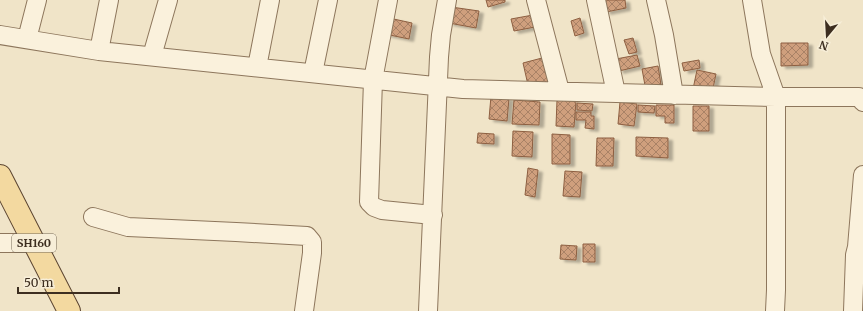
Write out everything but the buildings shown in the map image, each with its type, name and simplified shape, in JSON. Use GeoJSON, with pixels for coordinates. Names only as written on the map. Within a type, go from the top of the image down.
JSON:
{"type":"FeatureCollection","features":[{"type":"Feature","properties":{"kind":"main road","name":"SH160"},"geometry":{"type":"LineString","coordinates":[[0,176],[69,311]]}},
{"type":"Feature","properties":{"kind":"street"},"geometry":{"type":"LineString","coordinates":[[27,39],[37,0]]}},
{"type":"Feature","properties":{"kind":"street"},"geometry":{"type":"LineString","coordinates":[[99,51],[109,0]]}},
{"type":"Feature","properties":{"kind":"street"},"geometry":{"type":"LineString","coordinates":[[152,56],[168,0]]}},
{"type":"Feature","properties":{"kind":"street"},"geometry":{"type":"LineString","coordinates":[[257,68],[270,0]]}},
{"type":"Feature","properties":{"kind":"street"},"geometry":{"type":"LineString","coordinates":[[313,73],[328,0]]}},
{"type":"Feature","properties":{"kind":"street"},"geometry":{"type":"LineString","coordinates":[[388,0],[373,80],[369,202],[374,207],[382,210],[433,215]]}},
{"type":"Feature","properties":{"kind":"street"},"geometry":{"type":"LineString","coordinates":[[428,311],[441,35],[447,0]]}},
{"type":"Feature","properties":{"kind":"street"},"geometry":{"type":"LineString","coordinates":[[536,0],[560,92]]}},
{"type":"Feature","properties":{"kind":"street"},"geometry":{"type":"LineString","coordinates":[[596,0],[616,93]]}},
{"type":"Feature","properties":{"kind":"street"},"geometry":{"type":"LineString","coordinates":[[656,0],[664,35],[674,94]]}},
{"type":"Feature","properties":{"kind":"street"},"geometry":{"type":"LineString","coordinates":[[752,0],[761,54],[776,97],[775,311]]}},
{"type":"Feature","properties":{"kind":"street"},"geometry":{"type":"LineString","coordinates":[[0,35],[99,51],[462,89],[776,97],[859,97],[863,102]]}},
{"type":"Feature","properties":{"kind":"street"},"geometry":{"type":"LineString","coordinates":[[853,311],[855,255],[863,175]]}},
{"type":"Feature","properties":{"kind":"street"},"geometry":{"type":"LineString","coordinates":[[93,217],[128,227],[307,236],[312,242],[312,253],[304,311]]}},
{"type":"Feature","properties":{"kind":"street"},"geometry":{"type":"LineString","coordinates":[[0,243],[34,243]]}}]}
